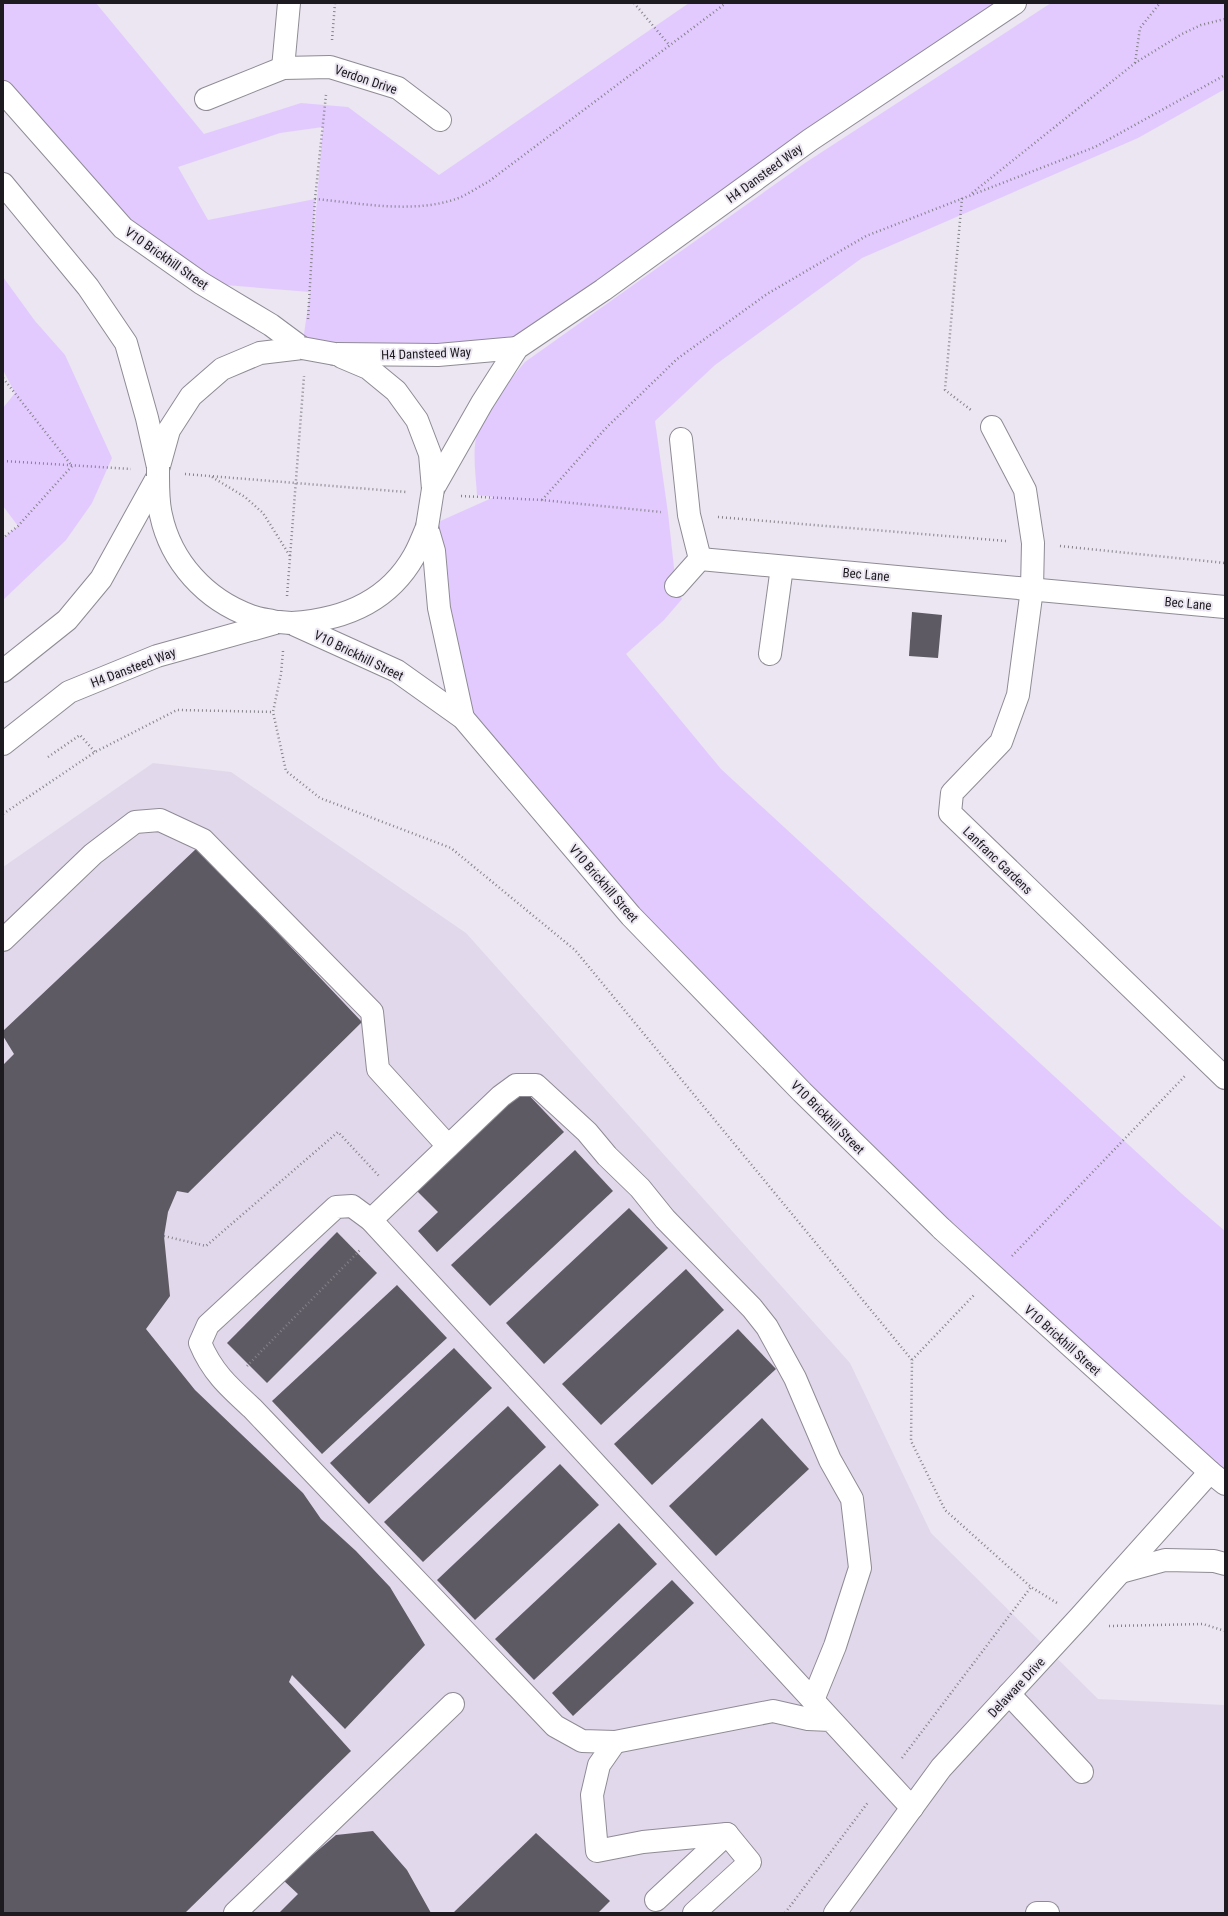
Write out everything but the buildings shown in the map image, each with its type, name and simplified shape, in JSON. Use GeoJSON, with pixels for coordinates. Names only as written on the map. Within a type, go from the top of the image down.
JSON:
{"type":"FeatureCollection","features":[{"type":"Feature","properties":{"kind":"street"},"geometry":{"type":"LineString","coordinates":[[283,68],[289,3]]}},
{"type":"Feature","properties":{"kind":"street","name":"H4 Dansteed Way"},"geometry":{"type":"LineString","coordinates":[[433,489],[482,403],[517,348],[604,290],[810,140],[1015,3]]}},
{"type":"Feature","properties":{"kind":"street","name":"Verdon Drive"},"geometry":{"type":"LineString","coordinates":[[206,99],[283,68],[330,67],[398,88],[440,120]]}},
{"type":"Feature","properties":{"kind":"street","name":"V10 Brickhill Street"},"geometry":{"type":"LineString","coordinates":[[3,92],[123,228],[201,283],[270,325],[303,358]]}},
{"type":"Feature","properties":{"kind":"street"},"geometry":{"type":"LineString","coordinates":[[3,184],[88,287],[126,343],[147,418],[158,471],[160,514],[169,542],[184,567],[203,588],[226,605],[251,616],[285,623],[318,621],[343,615],[371,601],[395,581],[414,556],[427,527],[433,489],[430,454],[417,420],[396,391],[368,368],[335,354],[303,358],[260,353],[222,369],[191,396],[169,430],[158,471],[101,579],[67,620],[3,671]]}},
{"type":"Feature","properties":{"kind":"street","name":"H4 Dansteed Way"},"geometry":{"type":"LineString","coordinates":[[335,354],[438,355],[517,348]]}},
{"type":"Feature","properties":{"kind":"street"},"geometry":{"type":"LineString","coordinates":[[992,427],[1025,490],[1033,543],[1032,589]]}},
{"type":"Feature","properties":{"kind":"street"},"geometry":{"type":"LineString","coordinates":[[676,586],[700,559],[690,515],[681,439]]}},
{"type":"Feature","properties":{"kind":"street","name":"V10 Brickhill Street"},"geometry":{"type":"LineString","coordinates":[[427,527],[434,551],[439,608],[463,718]]}},
{"type":"Feature","properties":{"kind":"street","name":"Bec Lane"},"geometry":{"type":"LineString","coordinates":[[700,559],[1225,607]]}},
{"type":"Feature","properties":{"kind":"street"},"geometry":{"type":"LineString","coordinates":[[770,654],[782,567]]}},
{"type":"Feature","properties":{"kind":"street","name":"Lanfranc Gardens"},"geometry":{"type":"LineString","coordinates":[[1032,589],[1018,695],[1000,742],[952,793],[950,813],[1225,1078]]}},
{"type":"Feature","properties":{"kind":"street","name":"H4 Dansteed Way"},"geometry":{"type":"LineString","coordinates":[[3,744],[69,692],[157,656],[224,637],[285,623]]}},
{"type":"Feature","properties":{"kind":"street","name":"V10 Brickhill Street"},"geometry":{"type":"LineString","coordinates":[[285,623],[336,643],[397,671],[463,718],[631,916],[802,1092],[942,1229],[1217,1478]]}},
{"type":"Feature","properties":{"kind":"street"},"geometry":{"type":"LineString","coordinates":[[3,940],[93,854],[134,822],[160,820],[203,840],[372,1012],[378,1069],[448,1146]]}},
{"type":"Feature","properties":{"kind":"street"},"geometry":{"type":"LineString","coordinates":[[371,1220],[501,1096],[516,1085],[536,1085],[587,1132],[640,1188],[665,1219],[752,1308],[767,1327],[795,1378],[830,1460],[852,1499],[860,1568],[835,1646],[813,1700]]}},
{"type":"Feature","properties":{"kind":"street"},"geometry":{"type":"LineString","coordinates":[[831,1720],[808,1719],[773,1711],[615,1742],[582,1741],[555,1726],[362,1522],[252,1408],[228,1386],[208,1362],[200,1343],[208,1325],[336,1207],[352,1206],[371,1220],[912,1808]]}},
{"type":"Feature","properties":{"kind":"street","name":"Delaware Drive"},"geometry":{"type":"LineString","coordinates":[[835,1913],[941,1768],[1121,1572],[1217,1478]]}},
{"type":"Feature","properties":{"kind":"street"},"geometry":{"type":"LineString","coordinates":[[1121,1572],[1165,1560],[1214,1561],[1225,1564]]}},
{"type":"Feature","properties":{"kind":"street"},"geometry":{"type":"LineString","coordinates":[[1009,1694],[1082,1772]]}},
{"type":"Feature","properties":{"kind":"street"},"geometry":{"type":"LineString","coordinates":[[235,1913],[453,1704]]}},
{"type":"Feature","properties":{"kind":"street"},"geometry":{"type":"LineString","coordinates":[[615,1742],[599,1765],[592,1795],[597,1851],[643,1842],[728,1834]]}},
{"type":"Feature","properties":{"kind":"street"},"geometry":{"type":"LineString","coordinates":[[656,1900],[728,1834]]}},
{"type":"Feature","properties":{"kind":"street"},"geometry":{"type":"LineString","coordinates":[[694,1913],[750,1862],[728,1834]]}},
{"type":"Feature","properties":{"kind":"street"},"geometry":{"type":"LineString","coordinates":[[1037,1913],[1048,1913]]}},
{"type":"Feature","properties":{"kind":"path"},"geometry":{"type":"LineString","coordinates":[[308,322],[316,199],[335,3]]}},
{"type":"Feature","properties":{"kind":"path"},"geometry":{"type":"LineString","coordinates":[[634,3],[670,46]]}},
{"type":"Feature","properties":{"kind":"path"},"geometry":{"type":"LineString","coordinates":[[316,199],[394,206],[432,205],[456,199],[488,182],[726,3]]}},
{"type":"Feature","properties":{"kind":"path"},"geometry":{"type":"LineString","coordinates":[[1135,63],[1140,28],[1160,3]]}},
{"type":"Feature","properties":{"kind":"path"},"geometry":{"type":"LineString","coordinates":[[970,194],[1135,63],[1182,34],[1201,25],[1225,19]]}},
{"type":"Feature","properties":{"kind":"path"},"geometry":{"type":"LineString","coordinates":[[1225,75],[1095,147],[970,194],[866,236],[767,294],[677,359],[605,429],[542,500],[690,515],[1033,543],[1225,563]]}},
{"type":"Feature","properties":{"kind":"path"},"geometry":{"type":"LineString","coordinates":[[962,198],[945,390],[992,427]]}},
{"type":"Feature","properties":{"kind":"path"},"geometry":{"type":"LineString","coordinates":[[296,484],[303,358]]}},
{"type":"Feature","properties":{"kind":"path"},"geometry":{"type":"LineString","coordinates":[[3,378],[72,466],[18,526],[3,538]]}},
{"type":"Feature","properties":{"kind":"path"},"geometry":{"type":"LineString","coordinates":[[211,477],[245,497],[263,513],[290,557]]}},
{"type":"Feature","properties":{"kind":"path"},"geometry":{"type":"LineString","coordinates":[[3,814],[95,752],[177,710],[273,712],[286,771],[320,798],[451,848],[575,950],[912,1360],[911,1441],[945,1510],[1031,1587],[1080,1617],[1109,1626],[1203,1624],[1225,1630]]}},
{"type":"Feature","properties":{"kind":"path"},"geometry":{"type":"LineString","coordinates":[[48,757],[80,735],[95,752]]}},
{"type":"Feature","properties":{"kind":"path"},"geometry":{"type":"LineString","coordinates":[[1011,1257],[1203,1057]]}},
{"type":"Feature","properties":{"kind":"path"},"geometry":{"type":"LineString","coordinates":[[228,1386],[364,1246]]}},
{"type":"Feature","properties":{"kind":"path"},"geometry":{"type":"LineString","coordinates":[[912,1360],[978,1291]]}},
{"type":"Feature","properties":{"kind":"path"},"geometry":{"type":"LineString","coordinates":[[785,1913],[1031,1587]]}},
{"type":"Feature","properties":{"kind":"shaded area"},"geometry":{"type":"Polygon","coordinates":[[[3,3],[96,3],[204,134],[301,103],[348,107],[439,175],[689,3],[1015,3],[517,347],[302,348],[310,292],[201,283],[123,228],[3,92],[3,3]],[[323,127],[280,133],[178,167],[208,220],[315,199],[313,247],[323,127]]]}},
{"type":"Feature","properties":{"kind":"shaded area"},"geometry":{"type":"Polygon","coordinates":[[[1051,3],[1225,3],[1225,89],[1138,138],[862,258],[715,365],[655,421],[668,513],[676,586],[682,599],[664,620],[626,654],[721,769],[1182,1194],[1225,1231],[1225,1484],[802,1092],[463,718],[427,527],[494,497],[477,495],[475,456],[477,434],[491,405],[525,362],[805,163],[1051,3]]]}},
{"type":"Feature","properties":{"kind":"shaded area"},"geometry":{"type":"Polygon","coordinates":[[[3,277],[35,321],[65,355],[112,458],[92,503],[66,540],[3,600],[3,538],[18,526],[3,506],[3,408],[15,393],[3,370],[3,277]]]}},
{"type":"Feature","properties":{"kind":"shaded area"},"geometry":{"type":"Polygon","coordinates":[[[153,763],[231,772],[466,933],[850,1363],[931,1533],[1098,1699],[1225,1705],[1225,1913],[3,1913],[3,867],[153,763]]]}}]}
